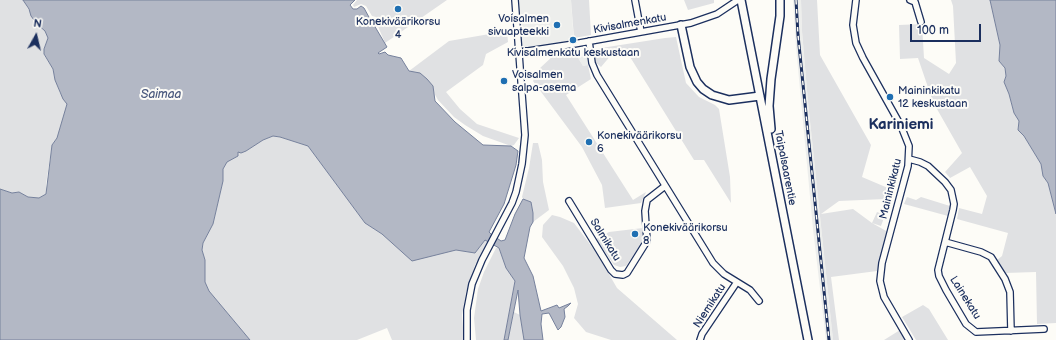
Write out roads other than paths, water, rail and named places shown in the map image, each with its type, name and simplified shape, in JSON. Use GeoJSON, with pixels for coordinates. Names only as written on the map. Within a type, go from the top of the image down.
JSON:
{"type":"FeatureCollection","features":[{"type":"Feature","properties":{"kind":"main road","name":"Taipalsaarentie"},"geometry":{"type":"LineString","coordinates":[[741,0],[808,340]]}},
{"type":"Feature","properties":{"kind":"main road"},"geometry":{"type":"LineString","coordinates":[[778,185],[769,106],[780,0]]}},
{"type":"Feature","properties":{"kind":"main road"},"geometry":{"type":"LineString","coordinates":[[681,25],[686,54],[692,75],[703,89],[712,95],[729,100],[760,96]]}},
{"type":"Feature","properties":{"kind":"street"},"geometry":{"type":"LineString","coordinates":[[467,340],[466,320],[469,297],[476,273],[516,192],[522,164],[525,135],[515,0]]}},
{"type":"Feature","properties":{"kind":"street"},"geometry":{"type":"LineString","coordinates":[[634,0],[641,32]]}},
{"type":"Feature","properties":{"kind":"street","name":"Kivisalmenkatu"},"geometry":{"type":"LineString","coordinates":[[519,51],[528,51],[681,25],[709,18],[726,9],[738,0]]}},
{"type":"Feature","properties":{"kind":"street","name":"Maininkikatu"},"geometry":{"type":"LineString","coordinates":[[856,0],[853,25],[856,43],[862,58],[904,132],[909,146],[909,159],[882,263],[880,277],[884,297],[909,340]]}},
{"type":"Feature","properties":{"kind":"street"},"geometry":{"type":"LineString","coordinates":[[910,0],[915,2],[921,22]]}},
{"type":"Feature","properties":{"kind":"street"},"geometry":{"type":"LineString","coordinates":[[589,41],[592,63],[597,75],[713,263],[724,274],[750,290],[759,301]]}},
{"type":"Feature","properties":{"kind":"street","name":"Lainekatu"},"geometry":{"type":"LineString","coordinates":[[909,159],[928,166],[945,182],[951,190],[954,204],[939,264],[939,276],[966,324],[976,332],[1044,329]]}},
{"type":"Feature","properties":{"kind":"street","name":"Salmikatu"},"geometry":{"type":"LineString","coordinates":[[568,201],[611,270],[615,274],[623,275],[627,273],[647,241],[645,211],[647,200],[665,186]]}},
{"type":"Feature","properties":{"kind":"street"},"geometry":{"type":"LineString","coordinates":[[945,242],[981,252],[991,258],[1010,292],[1011,331]]}},
{"type":"Feature","properties":{"kind":"street","name":"Niemikatu"},"geometry":{"type":"LineString","coordinates":[[700,340],[702,334],[736,282]]}},
{"type":"Feature","properties":{"kind":"water","name":"Saimaa"},"geometry":{"type":"Polygon","coordinates":[[[23,0],[355,0],[350,5],[353,9],[357,9],[361,6],[364,8],[370,19],[373,20],[374,25],[387,47],[378,53],[379,54],[385,52],[388,55],[401,58],[409,71],[420,73],[427,79],[433,86],[435,101],[455,122],[483,145],[511,146],[518,151],[516,165],[504,204],[489,232],[501,241],[505,240],[515,214],[523,199],[531,202],[533,222],[530,227],[524,258],[533,276],[541,311],[557,305],[559,308],[571,303],[564,309],[565,317],[561,327],[558,330],[549,313],[542,314],[541,324],[543,340],[524,340],[518,290],[508,340],[504,340],[515,281],[506,268],[499,248],[485,240],[475,253],[456,250],[412,261],[382,234],[365,223],[308,146],[273,136],[263,140],[246,151],[241,153],[238,152],[238,156],[227,162],[223,169],[223,181],[213,224],[203,243],[202,250],[205,260],[205,282],[209,291],[250,340],[0,340],[0,189],[12,193],[19,192],[28,197],[39,198],[46,194],[52,145],[57,138],[67,104],[63,99],[55,80],[53,69],[44,54],[44,49],[48,38],[45,31],[31,16],[29,9],[23,0]]]}},
{"type":"Feature","properties":{"kind":"water"},"geometry":{"type":"Polygon","coordinates":[[[990,0],[1056,0],[1056,214],[1048,183],[1043,176],[1041,164],[1024,136],[1018,130],[1019,121],[1014,113],[1004,82],[1006,76],[1005,68],[999,61],[1000,45],[990,0]]]}},
{"type":"Feature","properties":{"kind":"railway"},"geometry":{"type":"LineString","coordinates":[[796,0],[798,35],[829,340]]}},
{"type":"Feature","properties":{"kind":"place","name":"Konekiväärikorsu 4"},"geometry":{"type":"Point","coordinates":[398,9]}},
{"type":"Feature","properties":{"kind":"place","name":"Voisalmen sivuapteekki"},"geometry":{"type":"Point","coordinates":[557,25]}},
{"type":"Feature","properties":{"kind":"place","name":"Kivisalmenkatu keskustaan"},"geometry":{"type":"Point","coordinates":[573,40]}},
{"type":"Feature","properties":{"kind":"place","name":"Voisalmen salpa-asema"},"geometry":{"type":"Point","coordinates":[504,81]}},
{"type":"Feature","properties":{"kind":"place","name":"Maininkikatu 12 keskustaan"},"geometry":{"type":"Point","coordinates":[890,97]}},
{"type":"Feature","properties":{"kind":"place","name":"Konekiväärikorsu 6"},"geometry":{"type":"Point","coordinates":[589,142]}},
{"type":"Feature","properties":{"kind":"place","name":"Konekiväärikorsu 8"},"geometry":{"type":"Point","coordinates":[635,234]}},
{"type":"Feature","properties":{"kind":"district","name":"Kariniemi"},"geometry":{"type":"Point","coordinates":[901,125]}}]}
